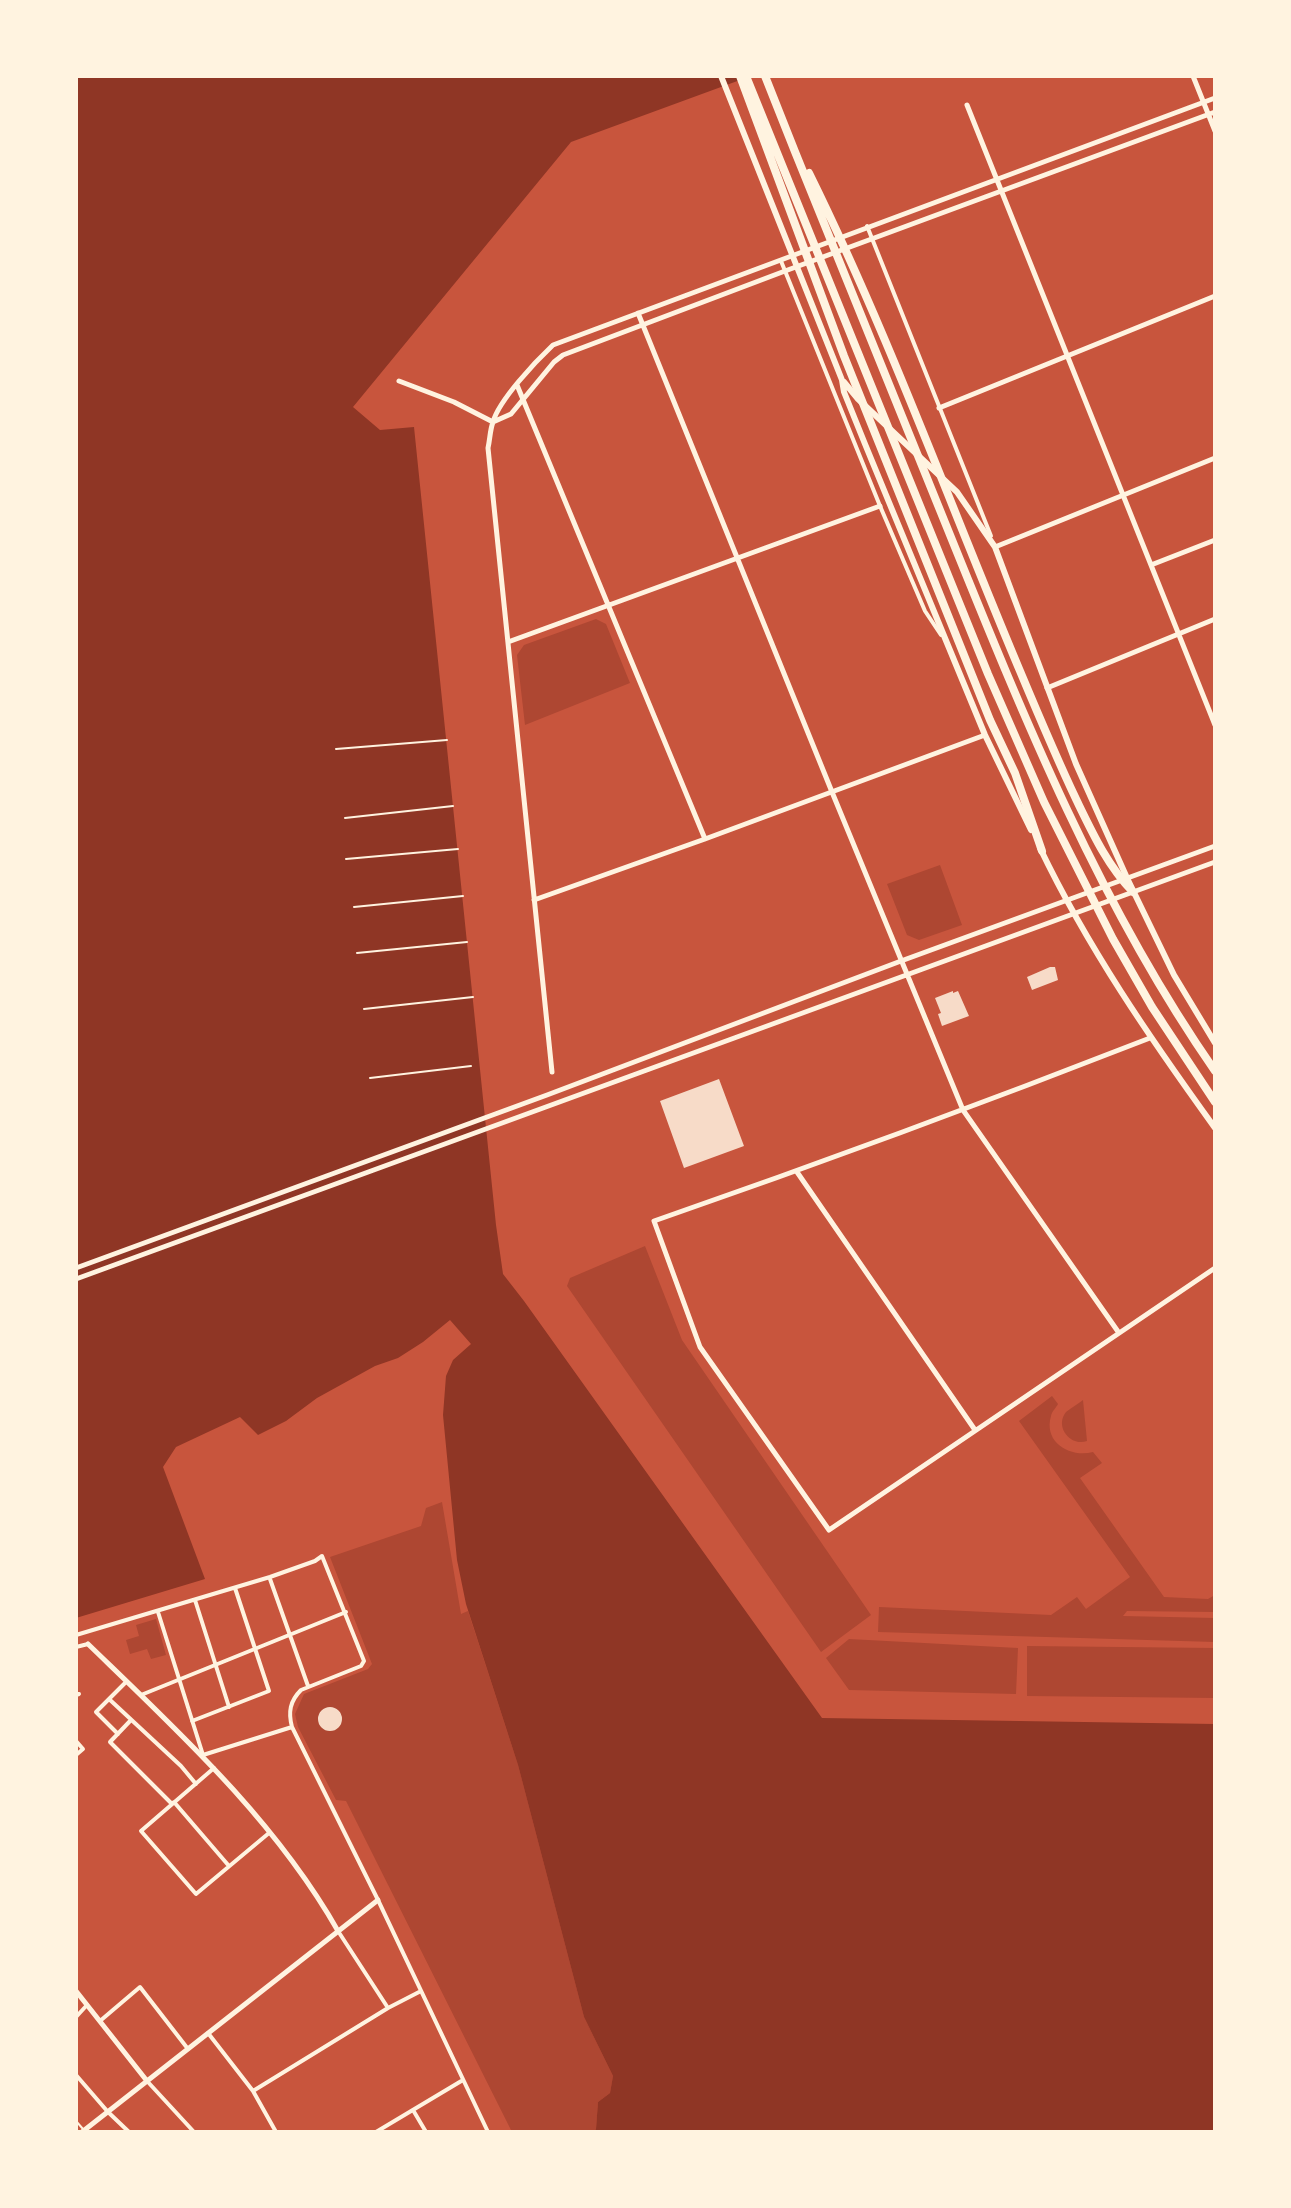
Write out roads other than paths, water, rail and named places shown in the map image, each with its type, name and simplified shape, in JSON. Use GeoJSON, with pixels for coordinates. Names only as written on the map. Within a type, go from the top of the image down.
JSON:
{"type":"FeatureCollection","features":[{"type":"Feature","properties":{"kind":"highway"},"geometry":{"type":"LineString","coordinates":[[740,76],[844,356],[990,720],[1015,773],[1042,851]]}},
{"type":"Feature","properties":{"kind":"highway"},"geometry":{"type":"LineString","coordinates":[[746,76],[983,661],[1044,802],[1113,939],[1152,1007],[1215,1102]]}},
{"type":"Feature","properties":{"kind":"highway"},"geometry":{"type":"LineString","coordinates":[[765,76],[987,626],[1061,798],[1128,932],[1215,1071]]}},
{"type":"Feature","properties":{"kind":"highway"},"geometry":{"type":"LineString","coordinates":[[779,111],[838,232],[884,337],[1045,731],[1098,845],[1133,892]]}},
{"type":"Feature","properties":{"kind":"main road"},"geometry":{"type":"LineString","coordinates":[[721,76],[838,369],[844,392],[985,735],[1067,901],[1101,962],[1150,1038],[1215,1128]]}},
{"type":"Feature","properties":{"kind":"main road"},"geometry":{"type":"LineString","coordinates":[[842,380],[858,399],[957,492],[995,547],[1076,764],[1124,879]]}},
{"type":"Feature","properties":{"kind":"main road"},"geometry":{"type":"LineString","coordinates":[[1133,892],[1174,975],[1215,1043]]}},
{"type":"Feature","properties":{"kind":"street"},"geometry":{"type":"LineString","coordinates":[[1193,76],[1204,103],[1212,113],[1215,131]]}},
{"type":"Feature","properties":{"kind":"street"},"geometry":{"type":"LineString","coordinates":[[552,1072],[488,448],[500,406],[553,345],[1215,98]]}},
{"type":"Feature","properties":{"kind":"street"},"geometry":{"type":"LineString","coordinates":[[967,105],[1215,725]]}},
{"type":"Feature","properties":{"kind":"street"},"geometry":{"type":"LineString","coordinates":[[493,422],[511,414],[563,355],[1212,113]]}},
{"type":"Feature","properties":{"kind":"street"},"geometry":{"type":"LineString","coordinates":[[867,226],[995,547],[1215,458]]}},
{"type":"Feature","properties":{"kind":"street"},"geometry":{"type":"LineString","coordinates":[[781,259],[925,611],[947,643]]}},
{"type":"Feature","properties":{"kind":"street"},"geometry":{"type":"LineString","coordinates":[[939,408],[1215,296]]}},
{"type":"Feature","properties":{"kind":"street"},"geometry":{"type":"LineString","coordinates":[[638,313],[963,1110],[1119,1333]]}},
{"type":"Feature","properties":{"kind":"street"},"geometry":{"type":"LineString","coordinates":[[399,381],[454,402],[493,422]]}},
{"type":"Feature","properties":{"kind":"street"},"geometry":{"type":"LineString","coordinates":[[517,385],[705,839]]}},
{"type":"Feature","properties":{"kind":"street"},"geometry":{"type":"LineString","coordinates":[[508,642],[880,506]]}},
{"type":"Feature","properties":{"kind":"street"},"geometry":{"type":"LineString","coordinates":[[1151,565],[1215,540]]}},
{"type":"Feature","properties":{"kind":"street"},"geometry":{"type":"LineString","coordinates":[[1047,688],[1215,619]]}},
{"type":"Feature","properties":{"kind":"street"},"geometry":{"type":"LineString","coordinates":[[534,900],[985,735]]}},
{"type":"Feature","properties":{"kind":"street"},"geometry":{"type":"LineString","coordinates":[[76,1268],[1215,846]]}},
{"type":"Feature","properties":{"kind":"street"},"geometry":{"type":"LineString","coordinates":[[76,1279],[1215,862]]}},
{"type":"Feature","properties":{"kind":"street"},"geometry":{"type":"LineString","coordinates":[[1150,1038],[797,1172],[654,1221],[700,1347],[829,1530],[1215,1268]]}},
{"type":"Feature","properties":{"kind":"street"},"geometry":{"type":"LineString","coordinates":[[797,1172],[975,1430]]}},
{"type":"Feature","properties":{"kind":"street"},"geometry":{"type":"LineString","coordinates":[[76,1635],[270,1577],[322,1556],[364,1664],[308,1686],[295,1696],[289,1711],[292,1727],[488,2132]]}},
{"type":"Feature","properties":{"kind":"street"},"geometry":{"type":"LineString","coordinates":[[270,1577],[308,1686]]}},
{"type":"Feature","properties":{"kind":"street"},"geometry":{"type":"LineString","coordinates":[[192,1721],[269,1691],[235,1588]]}},
{"type":"Feature","properties":{"kind":"street"},"geometry":{"type":"LineString","coordinates":[[195,1600],[229,1707]]}},
{"type":"Feature","properties":{"kind":"street"},"geometry":{"type":"LineString","coordinates":[[158,1612],[203,1755]]}},
{"type":"Feature","properties":{"kind":"street"},"geometry":{"type":"LineString","coordinates":[[141,1695],[346,1612]]}},
{"type":"Feature","properties":{"kind":"street"},"geometry":{"type":"LineString","coordinates":[[76,1647],[88,1644],[203,1755],[299,1869],[388,2008]]}},
{"type":"Feature","properties":{"kind":"street"},"geometry":{"type":"LineString","coordinates":[[118,1734],[96,1712],[126,1681]]}},
{"type":"Feature","properties":{"kind":"street"},"geometry":{"type":"LineString","coordinates":[[109,1699],[196,1784]]}},
{"type":"Feature","properties":{"kind":"street"},"geometry":{"type":"LineString","coordinates":[[131,1720],[110,1742],[173,1803],[229,1866]]}},
{"type":"Feature","properties":{"kind":"street"},"geometry":{"type":"LineString","coordinates":[[203,1755],[292,1727]]}},
{"type":"Feature","properties":{"kind":"street"},"geometry":{"type":"LineString","coordinates":[[76,1741],[83,1749],[76,1755]]}},
{"type":"Feature","properties":{"kind":"street"},"geometry":{"type":"LineString","coordinates":[[214,1768],[141,1831],[196,1894],[269,1833]]}},
{"type":"Feature","properties":{"kind":"street"},"geometry":{"type":"LineString","coordinates":[[83,2131],[378,1900]]}},
{"type":"Feature","properties":{"kind":"street"},"geometry":{"type":"LineString","coordinates":[[100,2021],[140,1987],[188,2049]]}},
{"type":"Feature","properties":{"kind":"street"},"geometry":{"type":"LineString","coordinates":[[76,1991],[147,2081],[194,2132]]}},
{"type":"Feature","properties":{"kind":"street"},"geometry":{"type":"LineString","coordinates":[[253,2091],[421,1991]]}},
{"type":"Feature","properties":{"kind":"street"},"geometry":{"type":"LineString","coordinates":[[76,2017],[87,2005]]}},
{"type":"Feature","properties":{"kind":"street"},"geometry":{"type":"LineString","coordinates":[[208,2033],[253,2091],[276,2132]]}},
{"type":"Feature","properties":{"kind":"street"},"geometry":{"type":"LineString","coordinates":[[76,2075],[129,2132]]}},
{"type":"Feature","properties":{"kind":"street"},"geometry":{"type":"LineString","coordinates":[[376,2132],[463,2080]]}},
{"type":"Feature","properties":{"kind":"street"},"geometry":{"type":"LineString","coordinates":[[413,2109],[426,2132]]}},
{"type":"Feature","properties":{"kind":"lane"},"geometry":{"type":"LineString","coordinates":[[76,2121],[83,2131]]}}]}
